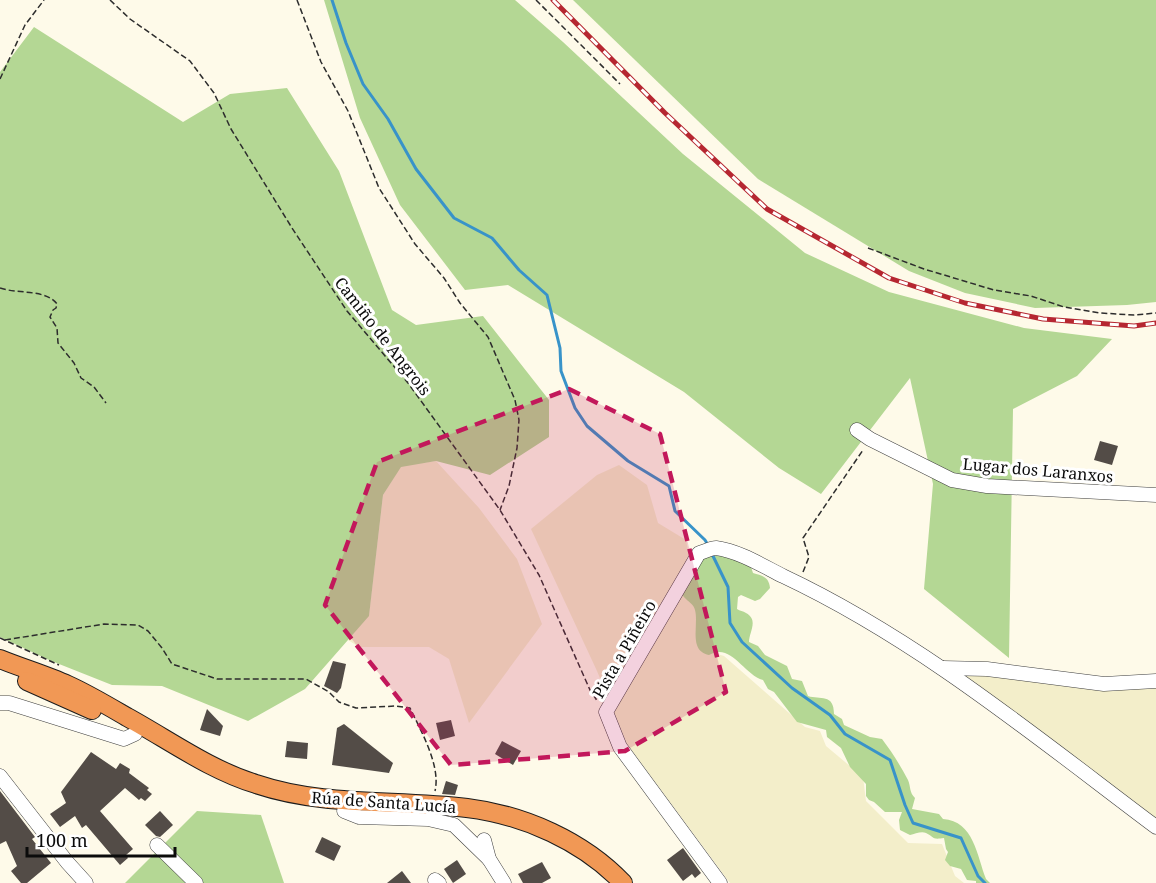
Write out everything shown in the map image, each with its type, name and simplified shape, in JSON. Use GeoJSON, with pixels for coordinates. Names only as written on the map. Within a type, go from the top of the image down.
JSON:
{"type":"FeatureCollection","features":[{"type":"Feature","properties":{"kind":"highway"},"geometry":{"type":"LineString","coordinates":[[0,659],[68,685],[138,730]]}},
{"type":"Feature","properties":{"kind":"highway"},"geometry":{"type":"LineString","coordinates":[[0,672],[20,678],[138,730]]}},
{"type":"Feature","properties":{"kind":"highway","name":"Rúa de Santa Lucía"},"geometry":{"type":"LineString","coordinates":[[138,730],[254,784],[295,795],[336,801],[467,808],[504,815],[554,834],[605,865],[623,883]]}},
{"type":"Feature","properties":{"kind":"highway","name":"Rúa de Santa Lucía"},"geometry":{"type":"LineString","coordinates":[[138,730],[219,781],[242,791],[306,808],[444,815],[489,822],[525,831],[564,850],[600,874],[609,883]]}},
{"type":"Feature","properties":{"kind":"street","name":"Lugar dos Laranxos"},"geometry":{"type":"LineString","coordinates":[[857,430],[870,439],[952,480],[987,486],[1156,495]]}},
{"type":"Feature","properties":{"kind":"street","name":"Pista a Piñeiro"},"geometry":{"type":"LineString","coordinates":[[720,883],[620,747],[606,712],[699,554],[709,550],[738,555],[799,583]]}},
{"type":"Feature","properties":{"kind":"street"},"geometry":{"type":"LineString","coordinates":[[799,583],[890,633],[943,668],[1156,826]]}},
{"type":"Feature","properties":{"kind":"street"},"geometry":{"type":"LineString","coordinates":[[943,668],[987,669],[1104,684],[1156,681]]}},
{"type":"Feature","properties":{"kind":"street"},"geometry":{"type":"LineString","coordinates":[[0,703],[9,703],[124,739],[138,730]]}},
{"type":"Feature","properties":{"kind":"street"},"geometry":{"type":"LineString","coordinates":[[0,776],[86,883]]}},
{"type":"Feature","properties":{"kind":"street"},"geometry":{"type":"LineString","coordinates":[[344,811],[359,817],[428,819],[454,825],[489,859],[504,883]]}},
{"type":"Feature","properties":{"kind":"street"},"geometry":{"type":"LineString","coordinates":[[484,840],[489,859]]}},
{"type":"Feature","properties":{"kind":"street"},"geometry":{"type":"LineString","coordinates":[[157,845],[196,883]]}},
{"type":"Feature","properties":{"kind":"path"},"geometry":{"type":"LineString","coordinates":[[0,79],[25,25],[44,0]]}},
{"type":"Feature","properties":{"kind":"path","name":"Camiño de Angrois"},"geometry":{"type":"LineString","coordinates":[[110,0],[130,18],[190,61],[214,93],[231,129],[249,159],[347,311],[408,383],[500,510],[539,575],[590,690],[606,712]]}},
{"type":"Feature","properties":{"kind":"path"},"geometry":{"type":"LineString","coordinates":[[297,0],[321,62],[348,111],[379,188],[415,244],[444,278],[460,303],[488,337],[515,400],[519,420],[516,448],[509,486],[500,510]]}},
{"type":"Feature","properties":{"kind":"path"},"geometry":{"type":"LineString","coordinates":[[536,0],[620,84]]}},
{"type":"Feature","properties":{"kind":"path"},"geometry":{"type":"LineString","coordinates":[[868,248],[924,269],[994,290],[1031,296],[1064,307],[1100,313],[1134,315],[1156,313]]}},
{"type":"Feature","properties":{"kind":"path"},"geometry":{"type":"LineString","coordinates":[[0,288],[54,300],[57,304],[50,317],[57,328],[58,344],[74,363],[81,378],[94,387],[106,403]]}},
{"type":"Feature","properties":{"kind":"path"},"geometry":{"type":"LineString","coordinates":[[799,583],[809,557],[803,538],[870,439]]}},
{"type":"Feature","properties":{"kind":"path"},"geometry":{"type":"LineString","coordinates":[[0,638],[4,640],[104,624],[138,625],[148,631],[172,664],[217,679],[306,679],[329,692],[339,702],[356,708],[396,706],[410,708],[428,745],[437,782],[431,805]]}},
{"type":"Feature","properties":{"kind":"highlighted area"},"geometry":{"type":"Polygon","coordinates":[[[569,389],[660,434],[726,692],[625,751],[451,765],[325,605],[377,462],[569,389]]]}},
{"type":"Feature","properties":{"kind":"shaded area"},"geometry":{"type":"Polygon","coordinates":[[[436,461],[479,508],[517,559],[542,624],[469,723],[449,659],[429,647],[359,647],[348,640],[369,615],[383,495],[401,466],[436,461]]]}},
{"type":"Feature","properties":{"kind":"shaded area"},"geometry":{"type":"Polygon","coordinates":[[[619,465],[647,485],[658,523],[686,540],[699,609],[701,649],[724,656],[805,727],[820,731],[826,746],[863,777],[866,801],[908,843],[942,844],[955,876],[964,883],[730,883],[627,744],[597,671],[531,529],[597,475],[619,465]]]}},
{"type":"Feature","properties":{"kind":"shaded area"},"geometry":{"type":"Polygon","coordinates":[[[966,669],[1156,686],[1156,821],[962,681],[966,669]]]}},
{"type":"Feature","properties":{"kind":"green space"},"geometry":{"type":"Polygon","coordinates":[[[324,0],[515,0],[683,154],[805,253],[889,292],[1024,328],[1112,339],[1077,376],[1013,409],[1009,658],[924,589],[933,484],[910,378],[821,494],[779,468],[684,392],[508,285],[465,290],[400,205],[360,118],[324,0]]]}},
{"type":"Feature","properties":{"kind":"green space"},"geometry":{"type":"Polygon","coordinates":[[[573,0],[1156,0],[1156,302],[1035,308],[965,293],[909,271],[758,179],[573,0]]]}},
{"type":"Feature","properties":{"kind":"green space"},"geometry":{"type":"Polygon","coordinates":[[[34,27],[183,122],[230,94],[287,88],[339,171],[392,310],[416,325],[483,316],[549,400],[549,437],[490,475],[436,461],[401,467],[383,495],[369,616],[305,689],[248,721],[162,686],[112,685],[49,660],[0,637],[0,72],[34,27]]]}},
{"type":"Feature","properties":{"kind":"green space"},"geometry":{"type":"Polygon","coordinates":[[[715,550],[750,564],[753,573],[763,576],[768,581],[770,588],[760,599],[755,601],[741,595],[738,597],[737,609],[750,616],[753,623],[749,642],[758,646],[765,655],[787,666],[792,679],[802,681],[808,696],[829,700],[832,703],[834,714],[842,719],[844,725],[870,737],[882,739],[908,780],[915,798],[912,809],[939,814],[943,819],[962,826],[973,841],[986,879],[990,883],[976,883],[976,881],[967,880],[961,869],[950,866],[945,860],[948,852],[944,838],[935,838],[924,832],[910,835],[900,830],[899,820],[902,812],[885,812],[869,800],[866,796],[866,784],[850,767],[841,748],[827,737],[826,730],[797,722],[763,680],[749,672],[737,660],[724,653],[717,652],[709,655],[703,653],[696,643],[696,616],[693,605],[683,595],[678,594],[702,556],[715,550]]]}},
{"type":"Feature","properties":{"kind":"green space"},"geometry":{"type":"Polygon","coordinates":[[[197,811],[261,815],[284,883],[125,883],[197,811]]]}},
{"type":"Feature","properties":{"kind":"building"},"geometry":{"type":"Polygon","coordinates":[[[1100,441],[1118,446],[1112,465],[1094,460],[1100,441]]]}},
{"type":"Feature","properties":{"kind":"building"},"geometry":{"type":"Polygon","coordinates":[[[333,661],[346,664],[341,688],[337,693],[324,686],[333,661]]]}},
{"type":"Feature","properties":{"kind":"building"},"geometry":{"type":"Polygon","coordinates":[[[207,709],[223,726],[220,736],[200,730],[207,709]]]}},
{"type":"Feature","properties":{"kind":"building"},"geometry":{"type":"Polygon","coordinates":[[[451,720],[455,736],[440,740],[436,723],[451,720]]]}},
{"type":"Feature","properties":{"kind":"building"},"geometry":{"type":"Polygon","coordinates":[[[344,724],[393,763],[389,773],[332,765],[337,728],[344,724]]]}},
{"type":"Feature","properties":{"kind":"building"},"geometry":{"type":"Polygon","coordinates":[[[287,741],[308,743],[307,759],[285,757],[287,741]]]}},
{"type":"Feature","properties":{"kind":"building"},"geometry":{"type":"Polygon","coordinates":[[[502,741],[521,751],[513,765],[495,754],[502,741]]]}},
{"type":"Feature","properties":{"kind":"building"},"geometry":{"type":"Polygon","coordinates":[[[91,752],[116,769],[120,763],[130,769],[129,773],[149,788],[147,790],[152,794],[145,801],[141,798],[139,800],[125,788],[100,811],[133,849],[120,865],[86,825],[82,828],[75,816],[60,827],[50,814],[66,803],[61,792],[91,752]]]}},
{"type":"Feature","properties":{"kind":"building"},"geometry":{"type":"Polygon","coordinates":[[[446,781],[458,785],[455,795],[442,794],[446,781]]]}},
{"type":"Feature","properties":{"kind":"building"},"geometry":{"type":"Polygon","coordinates":[[[0,791],[35,837],[32,839],[51,863],[27,883],[21,883],[11,871],[17,866],[6,841],[0,844],[0,791]]]}},
{"type":"Feature","properties":{"kind":"building"},"geometry":{"type":"Polygon","coordinates":[[[160,811],[173,825],[160,837],[145,825],[160,811]]]}},
{"type":"Feature","properties":{"kind":"building"},"geometry":{"type":"Polygon","coordinates":[[[322,837],[341,846],[334,861],[315,852],[322,837]]]}},
{"type":"Feature","properties":{"kind":"building"},"geometry":{"type":"Polygon","coordinates":[[[683,848],[701,873],[695,878],[692,874],[683,881],[667,860],[683,848]]]}},
{"type":"Feature","properties":{"kind":"building"},"geometry":{"type":"Polygon","coordinates":[[[457,860],[466,874],[453,883],[444,869],[457,860]]]}},
{"type":"Feature","properties":{"kind":"building"},"geometry":{"type":"Polygon","coordinates":[[[542,862],[551,878],[542,883],[523,883],[518,874],[542,862]]]}},
{"type":"Feature","properties":{"kind":"building"},"geometry":{"type":"Polygon","coordinates":[[[402,871],[411,883],[387,883],[402,871]]]}},
{"type":"Feature","properties":{"kind":"waterway"},"geometry":{"type":"LineString","coordinates":[[332,0],[363,84],[388,119],[416,169],[454,218],[492,238],[519,270],[547,295],[560,348],[561,371],[575,408],[587,426],[628,461],[669,486],[675,511],[708,545]]}},
{"type":"Feature","properties":{"kind":"waterway"},"geometry":{"type":"LineString","coordinates":[[712,554],[728,587],[730,623],[742,642],[792,688],[830,715],[845,734],[890,760],[913,823],[961,838],[978,876],[985,883]]}},
{"type":"Feature","properties":{"kind":"railway"},"geometry":{"type":"LineString","coordinates":[[553,0],[665,113],[767,209],[889,278],[965,303],[1043,319],[1134,326],[1156,323]]}}]}
